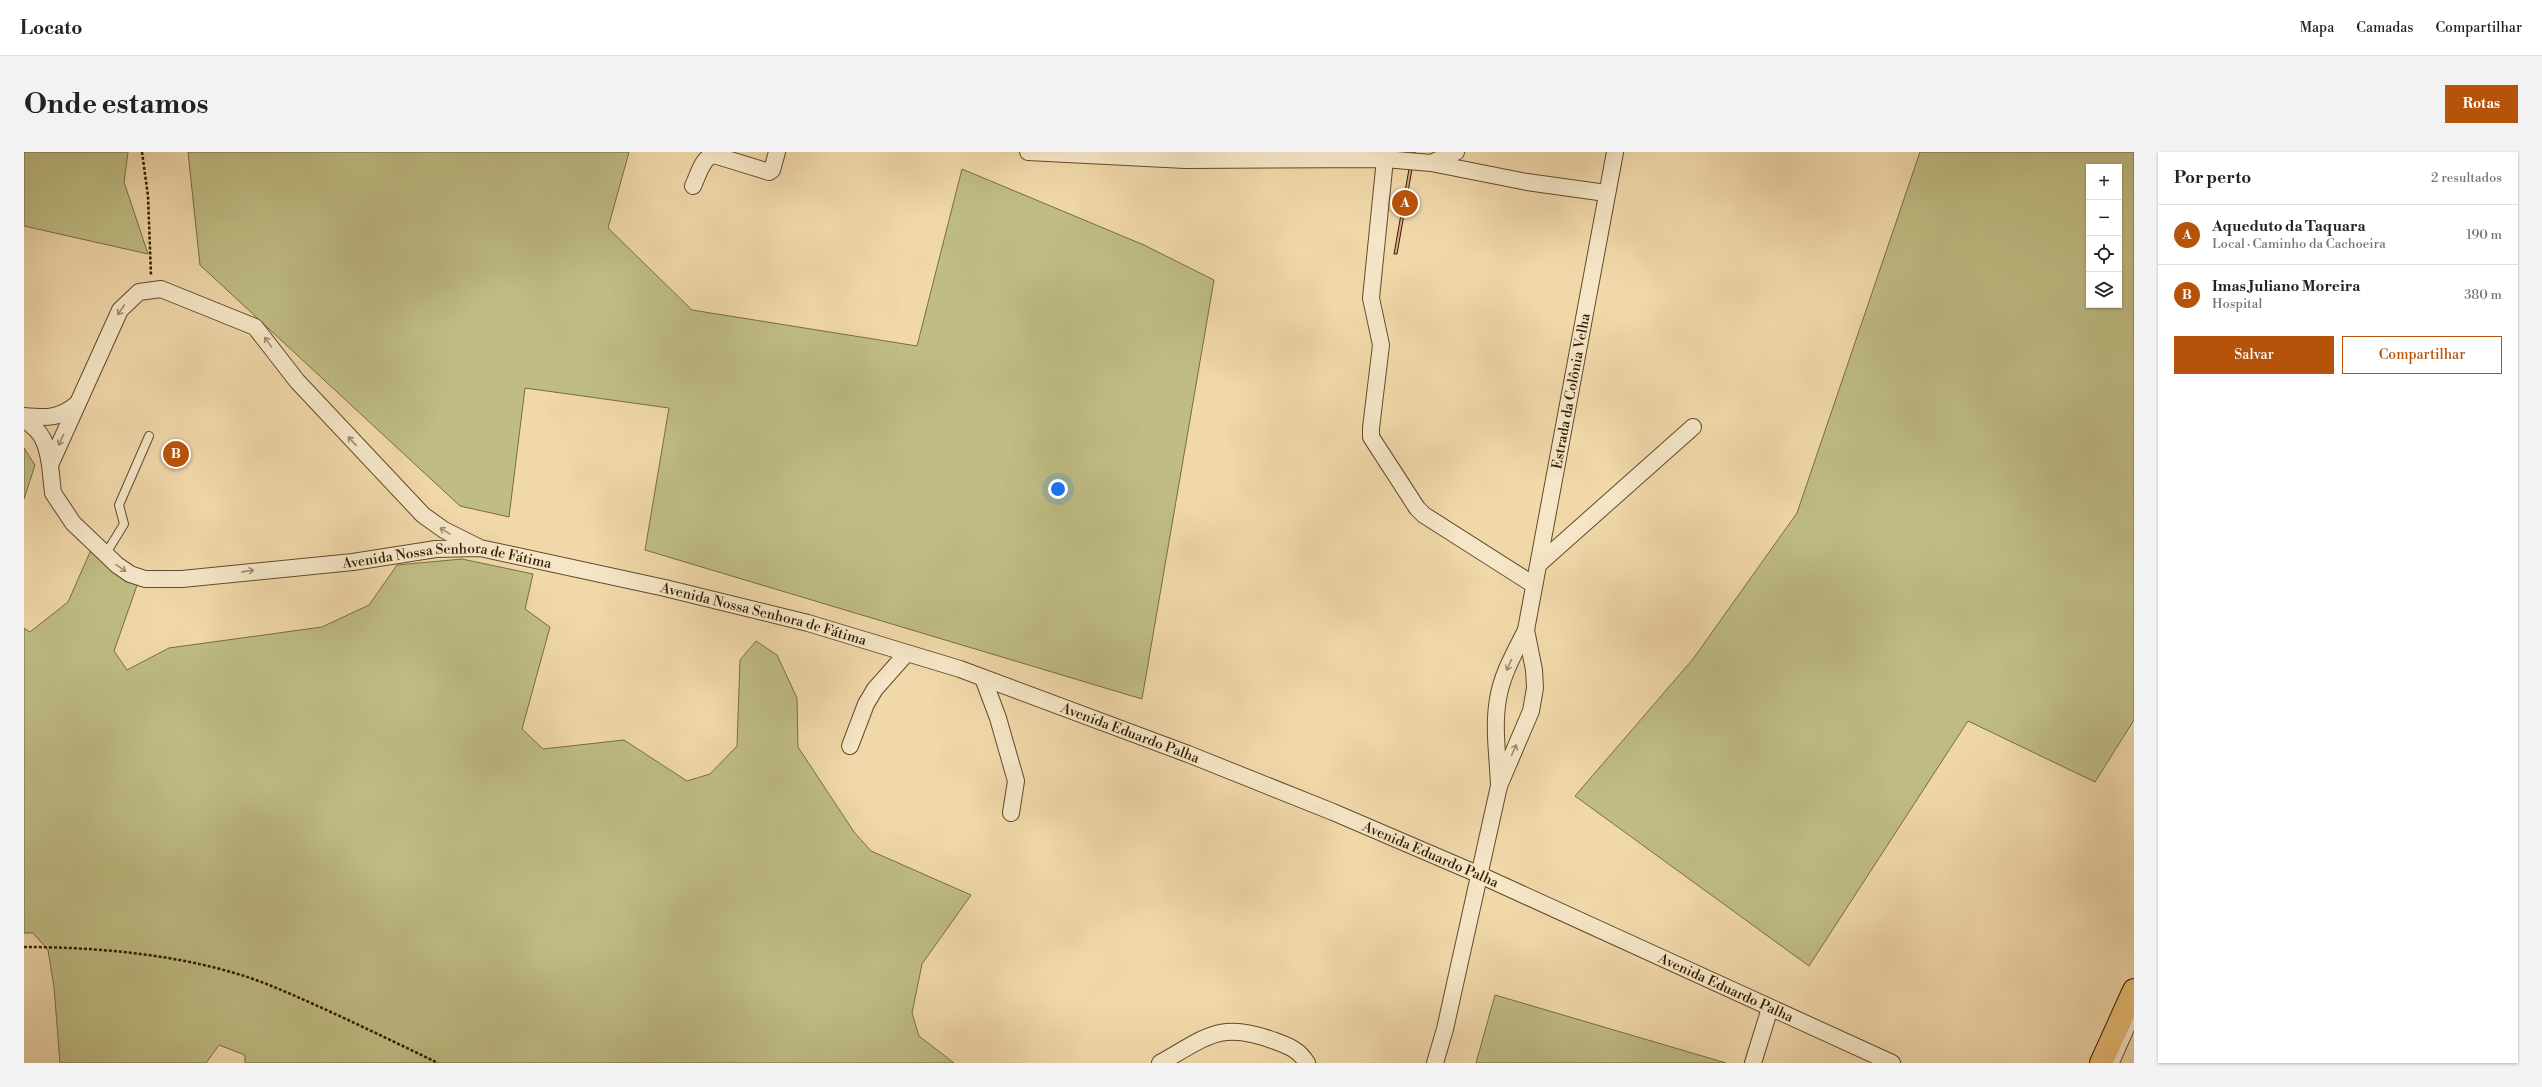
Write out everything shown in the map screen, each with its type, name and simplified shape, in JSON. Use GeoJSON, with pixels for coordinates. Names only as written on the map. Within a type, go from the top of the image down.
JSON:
{"type":"FeatureCollection","features":[{"type":"Feature","properties":{"kind":"highway"},"geometry":{"type":"LineString","coordinates":[[2101,1063],[2134,990]]}},
{"type":"Feature","properties":{"kind":"street"},"geometry":{"type":"LineString","coordinates":[[693,186],[704,163],[710,156],[714,155],[769,172],[772,170],[777,152]]}},
{"type":"Feature","properties":{"kind":"street"},"geometry":{"type":"LineString","coordinates":[[1028,152],[1185,160],[1385,159],[1431,164],[1527,182],[1606,193]]}},
{"type":"Feature","properties":{"kind":"street"},"geometry":{"type":"LineString","coordinates":[[1431,164],[1456,152]]}},
{"type":"Feature","properties":{"kind":"street","name":"Estrada da Colônia Velha"},"geometry":{"type":"LineString","coordinates":[[1499,786],[1496,722],[1498,699],[1502,681],[1526,630],[1534,585],[1540,563],[1606,193],[1615,152]]}},
{"type":"Feature","properties":{"kind":"street"},"geometry":{"type":"LineString","coordinates":[[1385,159],[1371,298],[1381,345],[1371,428],[1372,437],[1417,508],[1424,515],[1534,585]]}},
{"type":"Feature","properties":{"kind":"street","name":"Avenida Nossa Senhora de Fátima"},"geometry":{"type":"LineString","coordinates":[[152,289],[139,292],[120,310],[50,465],[53,493],[62,509],[85,536],[105,555],[130,574],[145,579],[159,581],[352,562],[436,549],[480,548],[665,588],[786,618],[960,669]]}},
{"type":"Feature","properties":{"kind":"street"},"geometry":{"type":"LineString","coordinates":[[152,289],[161,289],[255,327],[296,381],[423,515],[444,530],[480,548]]}},
{"type":"Feature","properties":{"kind":"street"},"geometry":{"type":"LineString","coordinates":[[24,416],[54,418],[67,412],[77,404]]}},
{"type":"Feature","properties":{"kind":"street"},"geometry":{"type":"LineString","coordinates":[[24,420],[34,425],[44,438],[50,465]]}},
{"type":"Feature","properties":{"kind":"street"},"geometry":{"type":"LineString","coordinates":[[1540,563],[1693,427]]}},
{"type":"Feature","properties":{"kind":"street","name":"Estrada da Colônia Velha"},"geometry":{"type":"LineString","coordinates":[[1435,1063],[1445,1029],[1499,786],[1532,711],[1535,688],[1534,670],[1526,630]]}},
{"type":"Feature","properties":{"kind":"street"},"geometry":{"type":"LineString","coordinates":[[850,746],[872,694],[906,654]]}},
{"type":"Feature","properties":{"kind":"street","name":"Avenida Eduardo Palha"},"geometry":{"type":"LineString","coordinates":[[960,669],[1188,754],[1333,812],[1480,875],[1892,1063]]}},
{"type":"Feature","properties":{"kind":"street"},"geometry":{"type":"LineString","coordinates":[[982,678],[998,718],[1016,781],[1011,814]]}},
{"type":"Feature","properties":{"kind":"street"},"geometry":{"type":"LineString","coordinates":[[1753,1063],[1770,1008]]}},
{"type":"Feature","properties":{"kind":"street"},"geometry":{"type":"LineString","coordinates":[[1160,1063],[1210,1035],[1220,1031],[1238,1030],[1287,1045],[1297,1050],[1307,1063]]}},
{"type":"Feature","properties":{"kind":"lane"},"geometry":{"type":"LineString","coordinates":[[105,555],[117,539],[124,524],[119,505],[149,436]]}},
{"type":"Feature","properties":{"kind":"lane"},"geometry":{"type":"LineString","coordinates":[[2115,1063],[2134,1020]]}},
{"type":"Feature","properties":{"kind":"path"},"geometry":{"type":"LineString","coordinates":[[142,152],[148,196],[152,289]]}},
{"type":"Feature","properties":{"kind":"path"},"geometry":{"type":"LineString","coordinates":[[24,947],[111,950],[202,965],[273,986],[438,1063]]}},
{"type":"Feature","properties":{"kind":"shaded area"},"geometry":{"type":"Polygon","coordinates":[[[24,152],[128,152],[124,182],[148,254],[24,226],[24,152]]]}},
{"type":"Feature","properties":{"kind":"shaded area"},"geometry":{"type":"Polygon","coordinates":[[[188,152],[629,152],[608,228],[692,310],[917,346],[962,169],[1144,245],[1214,280],[1142,699],[645,550],[669,408],[525,388],[509,517],[460,506],[200,265],[188,152]]]}},
{"type":"Feature","properties":{"kind":"shaded area"},"geometry":{"type":"Polygon","coordinates":[[[1920,152],[2134,152],[2134,720],[2095,782],[1968,721],[1809,966],[1575,796],[1693,659],[1797,513],[1920,152]]]}},
{"type":"Feature","properties":{"kind":"shaded area"},"geometry":{"type":"Polygon","coordinates":[[[24,448],[35,465],[24,499],[24,448]]]}},
{"type":"Feature","properties":{"kind":"shaded area"},"geometry":{"type":"Polygon","coordinates":[[[94,543],[141,574],[114,651],[127,670],[169,648],[322,627],[369,605],[397,565],[462,559],[533,574],[525,609],[550,627],[522,729],[543,749],[624,740],[687,781],[710,774],[737,746],[740,660],[756,641],[777,655],[797,698],[798,747],[854,832],[871,851],[971,895],[922,964],[912,1013],[919,1036],[954,1063],[245,1063],[245,1055],[219,1045],[206,1063],[60,1063],[54,987],[48,950],[33,933],[24,933],[24,628],[30,632],[68,602],[94,543]]]}},
{"type":"Feature","properties":{"kind":"shaded area"},"geometry":{"type":"Polygon","coordinates":[[[1495,995],[1726,1063],[1476,1063],[1495,995]]]}},
{"type":"Feature","properties":{"kind":"building"},"geometry":{"type":"Polygon","coordinates":[[[1412,152],[1415,152],[1397,254],[1394,254],[1412,152]]]}},
{"type":"Feature","properties":{"kind":"place","name":"Aqueduto da Taquara"},"geometry":{"type":"Point","coordinates":[1405,203]}},
{"type":"Feature","properties":{"kind":"place","name":"Imas Juliano Moreira"},"geometry":{"type":"Point","coordinates":[176,454]}}]}
